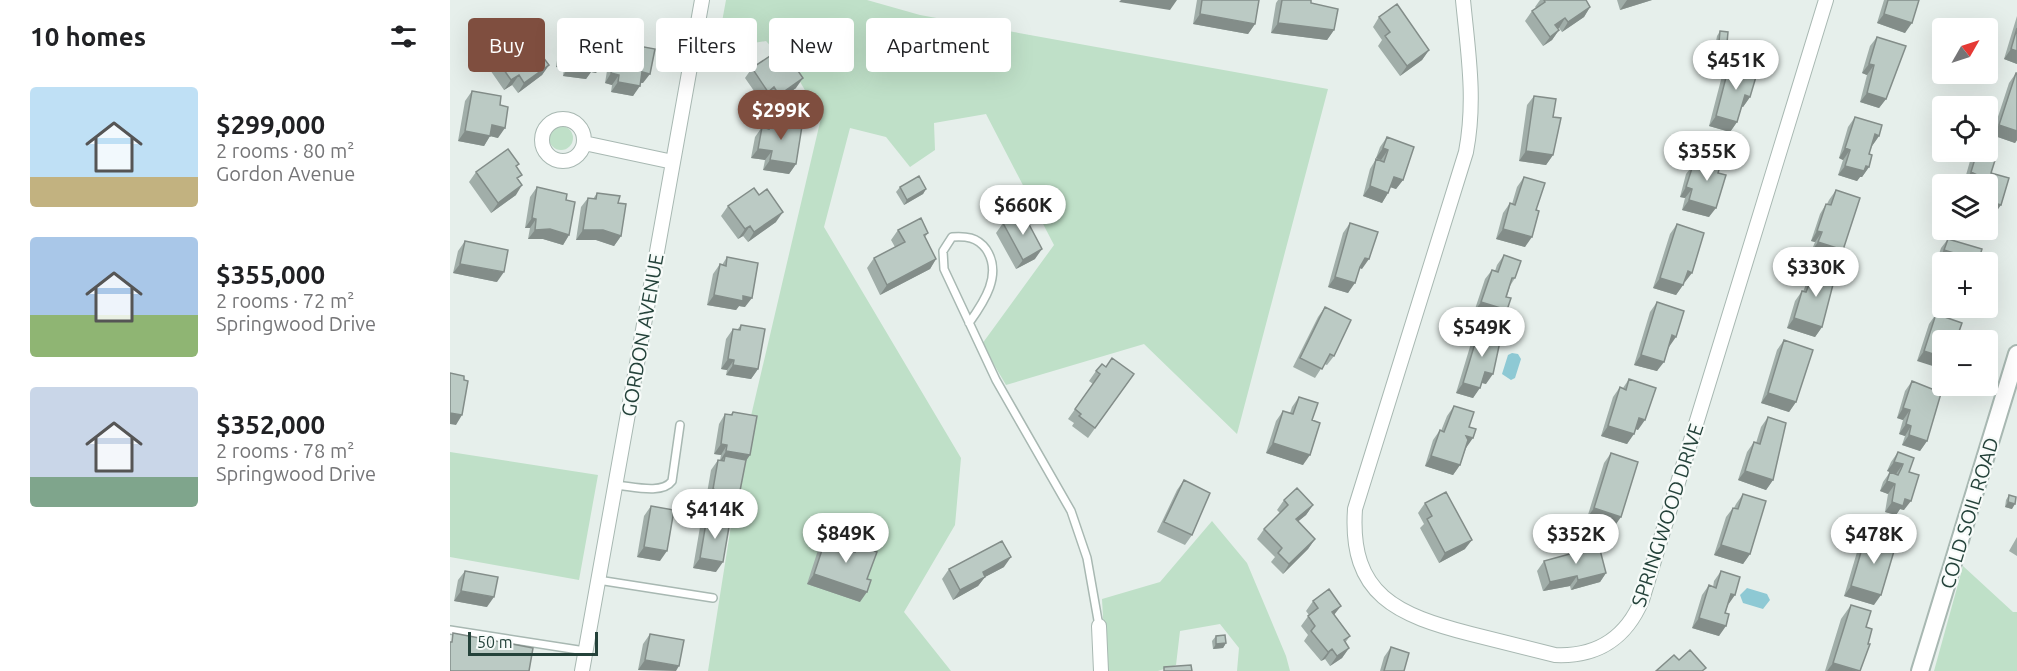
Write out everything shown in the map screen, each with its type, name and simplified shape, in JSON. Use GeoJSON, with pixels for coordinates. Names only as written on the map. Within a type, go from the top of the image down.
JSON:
{"type":"FeatureCollection","features":[{"type":"Feature","properties":{"kind":"street","name":"GORDON AVENUE"},"geometry":{"type":"LineString","coordinates":[[582,671],[702,0]]}},
{"type":"Feature","properties":{"kind":"street","name":"SPRINGWOOD DRIVE"},"geometry":{"type":"LineString","coordinates":[[1463,0],[1473,93],[1470,133],[1355,509],[1354,530],[1357,552],[1364,572],[1376,589],[1389,603],[1407,615],[1428,623],[1555,655],[1574,656],[1594,651],[1611,642],[1625,630],[1642,600],[1826,0]]}},
{"type":"Feature","properties":{"kind":"street"},"geometry":{"type":"LineString","coordinates":[[584,143],[673,162]]}},
{"type":"Feature","properties":{"kind":"street","name":"COLD SOIL ROAD"},"geometry":{"type":"LineString","coordinates":[[1920,671],[2017,354]]}},
{"type":"Feature","properties":{"kind":"street"},"geometry":{"type":"LineString","coordinates":[[1099,626],[1101,671]]}},
{"type":"Feature","properties":{"kind":"lane"},"geometry":{"type":"LineString","coordinates":[[969,322],[984,302],[992,278],[992,259],[982,244],[968,236],[952,237],[942,251],[944,269],[996,380],[1071,511],[1087,558],[1099,626]]}},
{"type":"Feature","properties":{"kind":"lane"},"geometry":{"type":"LineString","coordinates":[[615,485],[660,488],[669,485],[672,480],[680,425]]}},
{"type":"Feature","properties":{"kind":"lane"},"geometry":{"type":"LineString","coordinates":[[598,579],[714,598]]}},
{"type":"Feature","properties":{"kind":"lane"},"geometry":{"type":"LineString","coordinates":[[450,630],[585,651]]}},
{"type":"Feature","properties":{"kind":"green space"},"geometry":{"type":"Polygon","coordinates":[[[726,0],[867,0],[937,18],[866,18],[866,72],[1011,72],[1011,32],[1328,89],[1237,434],[1144,344],[1006,385],[982,344],[1054,245],[986,114],[934,123],[935,150],[910,167],[886,137],[850,128],[824,227],[961,458],[955,525],[904,612],[951,671],[708,671],[743,450],[821,118],[794,72],[854,72],[854,18],[769,18],[769,44],[766,41],[757,42],[757,18],[723,18],[726,0]]]}},
{"type":"Feature","properties":{"kind":"green space"},"geometry":{"type":"Polygon","coordinates":[[[561,126],[566,127],[572,133],[572,143],[566,149],[561,150],[556,149],[550,143],[549,138],[550,133],[556,127],[561,126]]]}},
{"type":"Feature","properties":{"kind":"green space"},"geometry":{"type":"Polygon","coordinates":[[[450,452],[598,475],[579,580],[450,557],[450,452]]]}},
{"type":"Feature","properties":{"kind":"green space"},"geometry":{"type":"Polygon","coordinates":[[[1212,521],[1247,563],[1286,656],[1290,671],[1237,671],[1239,648],[1220,624],[1180,631],[1176,665],[1158,671],[1106,671],[1102,599],[1160,582],[1212,521]]]}},
{"type":"Feature","properties":{"kind":"green space"},"geometry":{"type":"Polygon","coordinates":[[[1963,566],[2013,612],[2017,612],[2017,671],[1934,671],[1963,566]]]}},
{"type":"Feature","properties":{"kind":"water"},"geometry":{"type":"Polygon","coordinates":[[[1518,354],[1521,359],[1515,378],[1511,380],[1502,374],[1508,355],[1518,354]]]}},
{"type":"Feature","properties":{"kind":"water"},"geometry":{"type":"Polygon","coordinates":[[[1747,588],[1767,594],[1770,600],[1763,609],[1743,603],[1740,595],[1747,588]]]}},
{"type":"Feature","properties":{"kind":"building"},"geometry":{"type":"Polygon","coordinates":[[[1202,0],[1259,0],[1255,24],[1200,14],[1202,0]]]}},
{"type":"Feature","properties":{"kind":"building"},"geometry":{"type":"Polygon","coordinates":[[[1282,0],[1311,0],[1311,3],[1338,9],[1334,30],[1278,23],[1282,0]]]}},
{"type":"Feature","properties":{"kind":"building"},"geometry":{"type":"Polygon","coordinates":[[[1544,0],[1586,0],[1590,7],[1568,22],[1565,18],[1555,25],[1559,30],[1550,37],[1532,11],[1545,2],[1544,0]]]}},
{"type":"Feature","properties":{"kind":"building"},"geometry":{"type":"Polygon","coordinates":[[[1888,0],[1919,0],[1912,23],[1884,14],[1888,0]]]}},
{"type":"Feature","properties":{"kind":"building"},"geometry":{"type":"Polygon","coordinates":[[[1397,4],[1429,50],[1407,66],[1385,36],[1390,32],[1379,17],[1397,4]]]}},
{"type":"Feature","properties":{"kind":"building"},"geometry":{"type":"Polygon","coordinates":[[[2017,28],[2017,51],[2011,49],[2017,28]]]}},
{"type":"Feature","properties":{"kind":"building"},"geometry":{"type":"Polygon","coordinates":[[[1720,31],[1728,32],[1727,43],[1719,42],[1720,31]]]}},
{"type":"Feature","properties":{"kind":"building"},"geometry":{"type":"Polygon","coordinates":[[[1877,37],[1906,46],[1886,99],[1867,93],[1874,65],[1869,64],[1877,37]]]}},
{"type":"Feature","properties":{"kind":"building"},"geometry":{"type":"Polygon","coordinates":[[[644,47],[655,49],[650,74],[642,72],[644,72],[644,47]]]}},
{"type":"Feature","properties":{"kind":"building"},"geometry":{"type":"Polygon","coordinates":[[[769,57],[769,72],[799,72],[803,78],[779,95],[774,87],[768,92],[755,72],[757,72],[757,65],[769,57]]]}},
{"type":"Feature","properties":{"kind":"building"},"geometry":{"type":"Polygon","coordinates":[[[1730,62],[1758,70],[1750,97],[1745,95],[1737,122],[1716,116],[1730,62]]]}},
{"type":"Feature","properties":{"kind":"building"},"geometry":{"type":"Polygon","coordinates":[[[505,72],[539,72],[524,83],[519,75],[511,80],[505,72]]]}},
{"type":"Feature","properties":{"kind":"building"},"geometry":{"type":"Polygon","coordinates":[[[642,72],[640,86],[618,82],[619,75],[611,73],[642,72]]]}},
{"type":"Feature","properties":{"kind":"building"},"geometry":{"type":"Polygon","coordinates":[[[2017,73],[2017,131],[1999,125],[2017,73]]]}},
{"type":"Feature","properties":{"kind":"building"},"geometry":{"type":"Polygon","coordinates":[[[472,91],[501,96],[500,105],[508,107],[505,128],[492,125],[490,136],[465,131],[472,91]]]}},
{"type":"Feature","properties":{"kind":"building"},"geometry":{"type":"Polygon","coordinates":[[[1534,96],[1556,99],[1553,117],[1561,118],[1553,155],[1526,151],[1534,96]]]}},
{"type":"Feature","properties":{"kind":"building"},"geometry":{"type":"Polygon","coordinates":[[[1855,117],[1882,125],[1879,136],[1875,134],[1869,154],[1872,155],[1869,167],[1866,166],[1864,171],[1845,166],[1850,150],[1845,148],[1855,117]]]}},
{"type":"Feature","properties":{"kind":"building"},"geometry":{"type":"Polygon","coordinates":[[[771,120],[802,126],[796,164],[770,160],[772,151],[758,149],[762,127],[769,129],[771,120]]]}},
{"type":"Feature","properties":{"kind":"building"},"geometry":{"type":"Polygon","coordinates":[[[1387,137],[1414,147],[1403,180],[1394,177],[1388,193],[1370,186],[1376,159],[1384,162],[1388,150],[1383,148],[1387,137]]]}},
{"type":"Feature","properties":{"kind":"building"},"geometry":{"type":"Polygon","coordinates":[[[508,149],[519,164],[516,166],[522,175],[517,178],[522,185],[498,203],[476,172],[508,149]]]}},
{"type":"Feature","properties":{"kind":"building"},"geometry":{"type":"Polygon","coordinates":[[[1710,152],[1723,156],[1718,173],[1726,175],[1716,208],[1689,200],[1692,189],[1686,187],[1693,165],[1705,168],[1710,152]]]}},
{"type":"Feature","properties":{"kind":"building"},"geometry":{"type":"Polygon","coordinates":[[[1974,162],[1994,162],[1991,173],[1995,174],[1971,172],[1974,162]]]}},
{"type":"Feature","properties":{"kind":"building"},"geometry":{"type":"Polygon","coordinates":[[[1998,175],[2009,178],[2001,205],[1998,204],[1998,175]]]}},
{"type":"Feature","properties":{"kind":"building"},"geometry":{"type":"Polygon","coordinates":[[[919,176],[926,189],[907,200],[900,187],[919,176]]]}},
{"type":"Feature","properties":{"kind":"building"},"geometry":{"type":"Polygon","coordinates":[[[1524,177],[1545,183],[1536,210],[1539,211],[1532,237],[1503,229],[1510,203],[1515,205],[1524,177]]]}},
{"type":"Feature","properties":{"kind":"building"},"geometry":{"type":"Polygon","coordinates":[[[537,187],[567,194],[566,200],[575,202],[569,235],[550,229],[535,230],[536,219],[532,218],[537,187]]]}},
{"type":"Feature","properties":{"kind":"building"},"geometry":{"type":"Polygon","coordinates":[[[754,188],[759,195],[767,189],[783,212],[754,232],[750,226],[745,229],[728,206],[754,188]]]}},
{"type":"Feature","properties":{"kind":"building"},"geometry":{"type":"Polygon","coordinates":[[[1836,190],[1860,198],[1843,250],[1818,242],[1822,232],[1817,231],[1826,204],[1831,205],[1836,190]]]}},
{"type":"Feature","properties":{"kind":"building"},"geometry":{"type":"Polygon","coordinates":[[[597,193],[620,196],[618,203],[626,204],[621,236],[603,230],[583,230],[588,198],[596,199],[597,193]]]}},
{"type":"Feature","properties":{"kind":"building"},"geometry":{"type":"Polygon","coordinates":[[[1023,213],[1042,249],[1023,260],[1003,223],[1023,213]]]}},
{"type":"Feature","properties":{"kind":"building"},"geometry":{"type":"Polygon","coordinates":[[[921,218],[928,233],[924,235],[936,259],[887,285],[874,258],[905,242],[898,230],[921,218]]]}},
{"type":"Feature","properties":{"kind":"building"},"geometry":{"type":"Polygon","coordinates":[[[1350,223],[1378,232],[1369,259],[1365,258],[1355,283],[1335,277],[1350,223]]]}},
{"type":"Feature","properties":{"kind":"building"},"geometry":{"type":"Polygon","coordinates":[[[1677,224],[1704,233],[1692,273],[1688,271],[1683,285],[1660,278],[1677,224]]]}},
{"type":"Feature","properties":{"kind":"building"},"geometry":{"type":"Polygon","coordinates":[[[1948,240],[1982,249],[1981,252],[1944,250],[1948,240]]]}},
{"type":"Feature","properties":{"kind":"building"},"geometry":{"type":"Polygon","coordinates":[[[465,241],[508,250],[504,272],[460,264],[465,241]]]}},
{"type":"Feature","properties":{"kind":"building"},"geometry":{"type":"Polygon","coordinates":[[[1504,255],[1521,261],[1506,297],[1511,298],[1507,310],[1481,302],[1492,270],[1498,272],[1504,255]]]}},
{"type":"Feature","properties":{"kind":"building"},"geometry":{"type":"Polygon","coordinates":[[[727,257],[758,263],[752,298],[743,296],[743,301],[714,295],[720,264],[726,266],[727,257]]]}},
{"type":"Feature","properties":{"kind":"building"},"geometry":{"type":"Polygon","coordinates":[[[1816,267],[1836,273],[1822,327],[1794,318],[1802,291],[1806,292],[1816,267]]]}},
{"type":"Feature","properties":{"kind":"building"},"geometry":{"type":"Polygon","coordinates":[[[1657,302],[1684,311],[1676,337],[1672,335],[1664,362],[1641,355],[1657,302]]]}},
{"type":"Feature","properties":{"kind":"building"},"geometry":{"type":"Polygon","coordinates":[[[1325,307],[1351,320],[1334,356],[1330,354],[1322,369],[1300,358],[1325,307]]]}},
{"type":"Feature","properties":{"kind":"building"},"geometry":{"type":"Polygon","coordinates":[[[1935,318],[1948,318],[1962,323],[1960,330],[1932,330],[1932,354],[1924,351],[1935,318]]]}},
{"type":"Feature","properties":{"kind":"building"},"geometry":{"type":"Polygon","coordinates":[[[741,325],[765,329],[758,369],[733,365],[734,360],[728,359],[733,329],[740,330],[741,325]]]}},
{"type":"Feature","properties":{"kind":"building"},"geometry":{"type":"Polygon","coordinates":[[[1479,330],[1501,337],[1493,374],[1485,372],[1480,388],[1463,383],[1479,330]]]}},
{"type":"Feature","properties":{"kind":"building"},"geometry":{"type":"Polygon","coordinates":[[[1784,340],[1813,350],[1796,402],[1768,393],[1784,340]]]}},
{"type":"Feature","properties":{"kind":"building"},"geometry":{"type":"Polygon","coordinates":[[[1112,358],[1134,374],[1095,428],[1079,416],[1081,414],[1075,409],[1100,374],[1096,371],[1102,364],[1106,367],[1112,358]]]}},
{"type":"Feature","properties":{"kind":"building"},"geometry":{"type":"Polygon","coordinates":[[[450,373],[464,376],[464,380],[468,381],[462,415],[450,413],[450,373]]]}},
{"type":"Feature","properties":{"kind":"building"},"geometry":{"type":"Polygon","coordinates":[[[1629,379],[1656,388],[1645,420],[1639,418],[1634,434],[1608,426],[1620,387],[1626,390],[1629,379]]]}},
{"type":"Feature","properties":{"kind":"building"},"geometry":{"type":"Polygon","coordinates":[[[1912,381],[1932,389],[1932,396],[1940,396],[1927,441],[1909,435],[1911,426],[1906,424],[1910,410],[1903,408],[1912,381]]]}},
{"type":"Feature","properties":{"kind":"building"},"geometry":{"type":"Polygon","coordinates":[[[1299,397],[1318,403],[1312,420],[1320,423],[1310,455],[1273,443],[1283,411],[1293,414],[1299,397]]]}},
{"type":"Feature","properties":{"kind":"building"},"geometry":{"type":"Polygon","coordinates":[[[1454,406],[1474,412],[1469,427],[1476,429],[1473,438],[1466,436],[1468,440],[1460,465],[1431,456],[1440,430],[1444,432],[1454,406]]]}},
{"type":"Feature","properties":{"kind":"building"},"geometry":{"type":"Polygon","coordinates":[[[733,412],[757,416],[750,455],[726,451],[727,445],[721,444],[725,414],[732,415],[733,412]]]}},
{"type":"Feature","properties":{"kind":"building"},"geometry":{"type":"Polygon","coordinates":[[[1768,417],[1786,423],[1773,480],[1745,471],[1754,442],[1760,444],[1768,417]]]}},
{"type":"Feature","properties":{"kind":"building"},"geometry":{"type":"Polygon","coordinates":[[[1898,452],[1914,458],[1909,472],[1919,475],[1911,501],[1905,499],[1903,506],[1892,502],[1895,484],[1887,481],[1890,472],[1898,475],[1903,464],[1894,462],[1898,452]]]}},
{"type":"Feature","properties":{"kind":"building"},"geometry":{"type":"Polygon","coordinates":[[[1611,453],[1638,462],[1621,517],[1594,508],[1611,453]]]}},
{"type":"Feature","properties":{"kind":"building"},"geometry":{"type":"Polygon","coordinates":[[[725,456],[746,460],[738,501],[718,497],[719,491],[713,489],[718,460],[724,461],[725,456]]]}},
{"type":"Feature","properties":{"kind":"building"},"geometry":{"type":"Polygon","coordinates":[[[1184,480],[1210,493],[1192,535],[1164,522],[1184,480]]]}},
{"type":"Feature","properties":{"kind":"building"},"geometry":{"type":"Polygon","coordinates":[[[1297,488],[1313,505],[1296,519],[1315,539],[1289,564],[1278,553],[1282,548],[1264,529],[1288,505],[1284,500],[1297,488]]]}},
{"type":"Feature","properties":{"kind":"building"},"geometry":{"type":"Polygon","coordinates":[[[1446,492],[1472,540],[1445,553],[1427,519],[1432,516],[1425,503],[1446,492]]]}},
{"type":"Feature","properties":{"kind":"building"},"geometry":{"type":"Polygon","coordinates":[[[1743,494],[1766,501],[1750,554],[1721,545],[1733,508],[1738,509],[1743,494]]]}},
{"type":"Feature","properties":{"kind":"building"},"geometry":{"type":"Polygon","coordinates":[[[2009,495],[2016,497],[2015,504],[2008,502],[2009,495]]]}},
{"type":"Feature","properties":{"kind":"building"},"geometry":{"type":"Polygon","coordinates":[[[651,506],[674,510],[667,551],[644,547],[651,506]]]}},
{"type":"Feature","properties":{"kind":"building"},"geometry":{"type":"Polygon","coordinates":[[[707,517],[730,521],[723,562],[700,558],[707,517]]]}},
{"type":"Feature","properties":{"kind":"building"},"geometry":{"type":"Polygon","coordinates":[[[1875,534],[1897,541],[1881,595],[1851,586],[1864,542],[1872,544],[1875,534]]]}},
{"type":"Feature","properties":{"kind":"building"},"geometry":{"type":"Polygon","coordinates":[[[827,535],[842,540],[840,547],[855,552],[857,545],[877,552],[867,579],[871,580],[867,592],[814,574],[827,535]]]}},
{"type":"Feature","properties":{"kind":"building"},"geometry":{"type":"Polygon","coordinates":[[[1002,541],[1011,557],[983,572],[985,577],[960,590],[949,569],[1002,541]]]}},
{"type":"Feature","properties":{"kind":"building"},"geometry":{"type":"Polygon","coordinates":[[[1599,546],[1606,573],[1578,580],[1577,576],[1550,582],[1544,561],[1599,546]]]}},
{"type":"Feature","properties":{"kind":"building"},"geometry":{"type":"Polygon","coordinates":[[[465,571],[498,577],[494,597],[461,591],[465,571]]]}},
{"type":"Feature","properties":{"kind":"building"},"geometry":{"type":"Polygon","coordinates":[[[1721,571],[1740,577],[1735,595],[1731,594],[1725,613],[1729,614],[1726,626],[1699,618],[1709,585],[1716,588],[1721,571]]]}},
{"type":"Feature","properties":{"kind":"building"},"geometry":{"type":"Polygon","coordinates":[[[1329,589],[1341,606],[1332,612],[1350,636],[1344,640],[1349,648],[1337,656],[1332,649],[1328,652],[1311,631],[1315,626],[1308,616],[1318,608],[1313,601],[1329,589]]]}},
{"type":"Feature","properties":{"kind":"building"},"geometry":{"type":"Polygon","coordinates":[[[1851,605],[1871,611],[1866,627],[1872,629],[1868,644],[1870,644],[1860,671],[1833,663],[1851,605]]]}},
{"type":"Feature","properties":{"kind":"building"},"geometry":{"type":"Polygon","coordinates":[[[453,633],[533,648],[529,671],[450,671],[450,642],[452,642],[453,633]]]}},
{"type":"Feature","properties":{"kind":"building"},"geometry":{"type":"Polygon","coordinates":[[[650,634],[684,640],[679,666],[645,660],[650,634]]]}},
{"type":"Feature","properties":{"kind":"building"},"geometry":{"type":"Polygon","coordinates":[[[1225,635],[1226,643],[1216,644],[1216,636],[1225,635]]]}},
{"type":"Feature","properties":{"kind":"building"},"geometry":{"type":"Polygon","coordinates":[[[1391,647],[1409,653],[1404,671],[1384,671],[1391,647]]]}},
{"type":"Feature","properties":{"kind":"building"},"geometry":{"type":"Polygon","coordinates":[[[1690,650],[1706,668],[1702,671],[1656,671],[1674,655],[1679,660],[1690,650]]]}},
{"type":"Feature","properties":{"kind":"building"},"geometry":{"type":"Polygon","coordinates":[[[1191,665],[1192,671],[1164,671],[1164,667],[1191,665]]]}}]}
